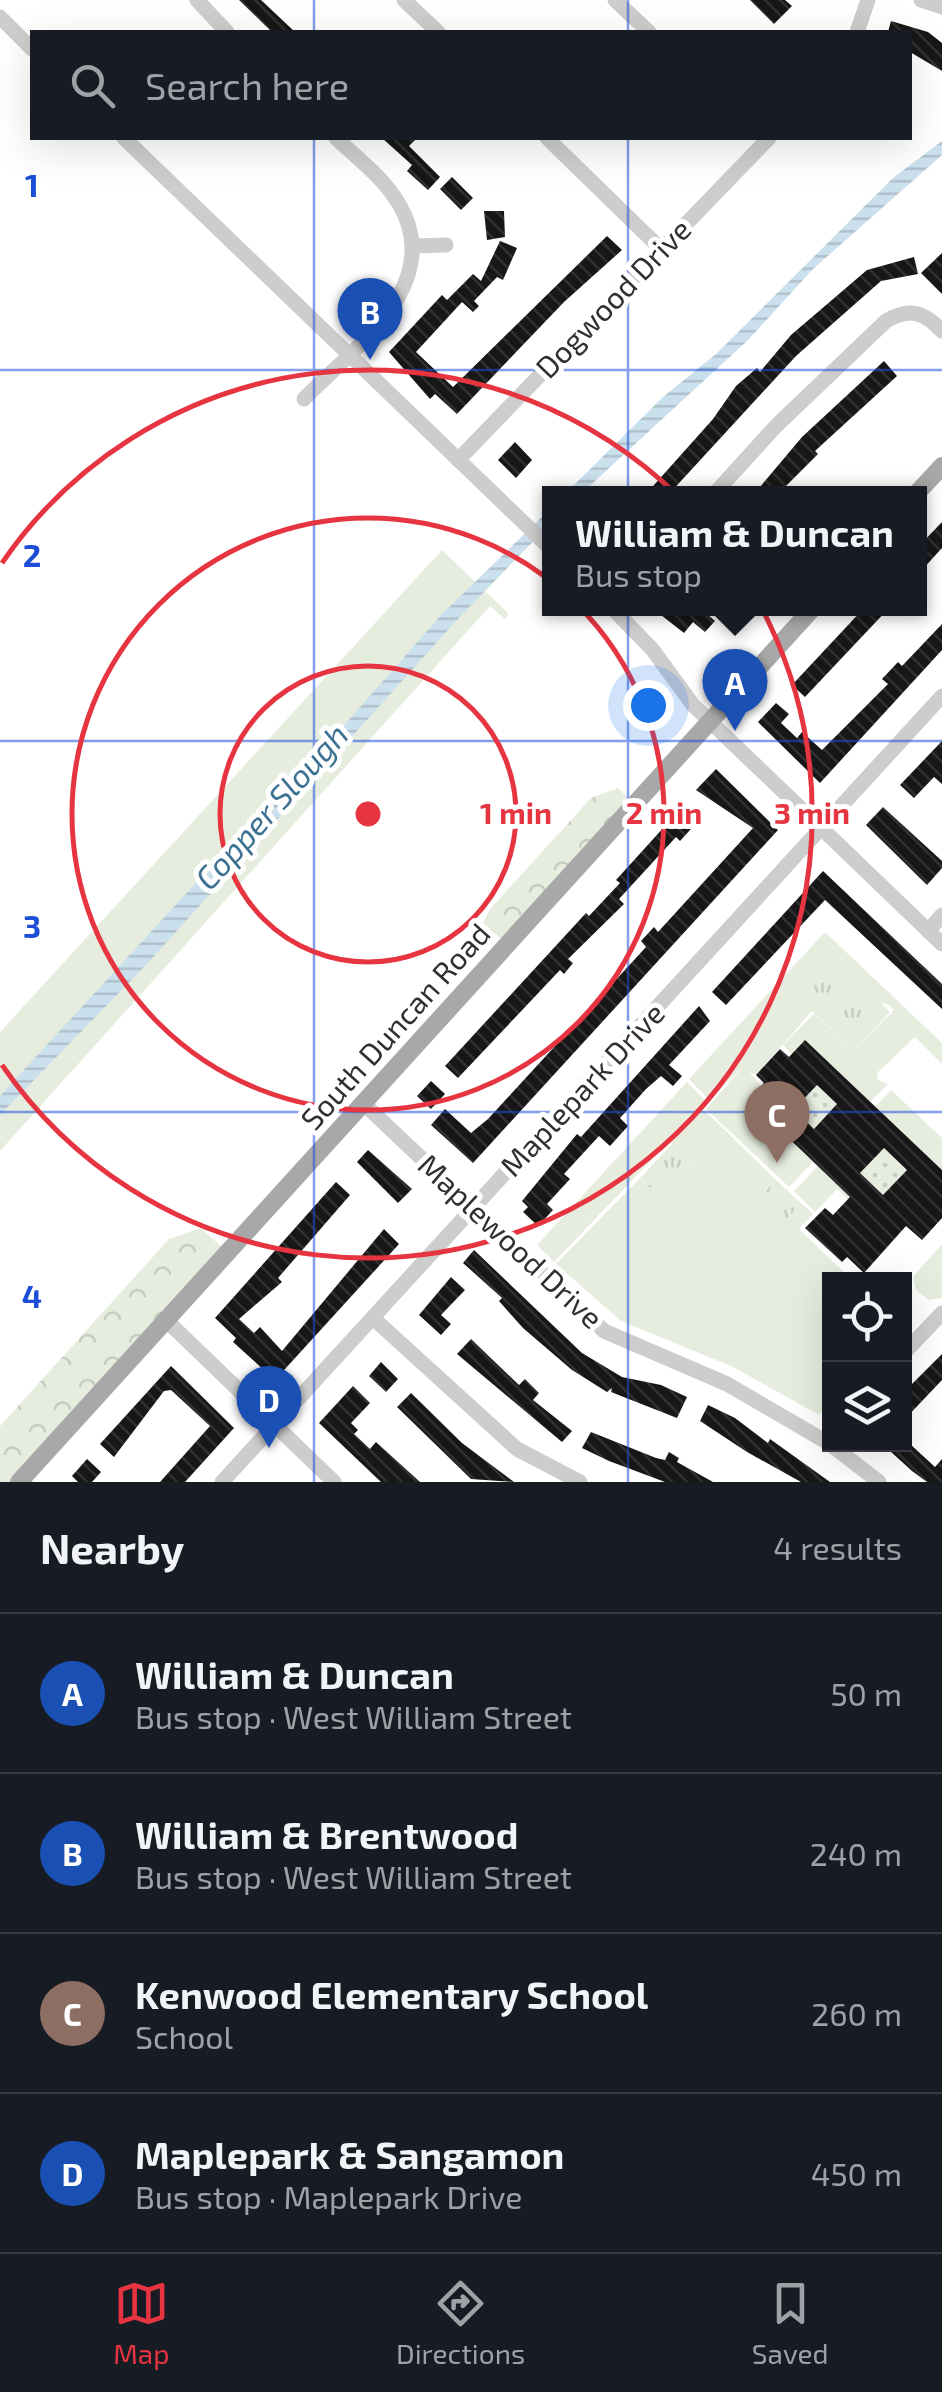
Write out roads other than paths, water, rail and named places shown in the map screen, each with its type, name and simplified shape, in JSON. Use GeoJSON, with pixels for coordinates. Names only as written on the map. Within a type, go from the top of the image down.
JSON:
{"type":"FeatureCollection","features":[{"type":"Feature","properties":{"kind":"main road"},"geometry":{"type":"LineString","coordinates":[[924,486],[942,466]]}},
{"type":"Feature","properties":{"kind":"main road","name":"South Duncan Road"},"geometry":{"type":"LineString","coordinates":[[19,1482],[806,616]]}},
{"type":"Feature","properties":{"kind":"street"},"geometry":{"type":"LineString","coordinates":[[197,0],[225,30]]}},
{"type":"Feature","properties":{"kind":"street"},"geometry":{"type":"LineString","coordinates":[[404,0],[436,30]]}},
{"type":"Feature","properties":{"kind":"street"},"geometry":{"type":"LineString","coordinates":[[616,0],[647,30]]}},
{"type":"Feature","properties":{"kind":"street"},"geometry":{"type":"LineString","coordinates":[[858,30],[868,0]]}},
{"type":"Feature","properties":{"kind":"street"},"geometry":{"type":"LineString","coordinates":[[921,0],[942,7]]}},
{"type":"Feature","properties":{"kind":"street"},"geometry":{"type":"LineString","coordinates":[[0,18],[30,47]]}},
{"type":"Feature","properties":{"kind":"street"},"geometry":{"type":"LineString","coordinates":[[126,140],[542,539]]}},
{"type":"Feature","properties":{"kind":"street"},"geometry":{"type":"LineString","coordinates":[[304,400],[399,298],[412,268],[413,246],[404,216],[388,189],[338,140]]}},
{"type":"Feature","properties":{"kind":"street"},"geometry":{"type":"LineString","coordinates":[[549,140],[661,249]]}},
{"type":"Feature","properties":{"kind":"street","name":"Dogwood Drive"},"geometry":{"type":"LineString","coordinates":[[458,460],[763,140]]}},
{"type":"Feature","properties":{"kind":"street"},"geometry":{"type":"LineString","coordinates":[[413,246],[446,246]]}},
{"type":"Feature","properties":{"kind":"street"},"geometry":{"type":"LineString","coordinates":[[722,486],[776,426],[886,320],[910,311],[930,318],[942,331]]}},
{"type":"Feature","properties":{"kind":"street"},"geometry":{"type":"LineString","coordinates":[[620,616],[637,632],[684,696],[942,944]]}},
{"type":"Feature","properties":{"kind":"street","name":"Maplepark Drive"},"geometry":{"type":"LineString","coordinates":[[222,1482],[942,696]]}},
{"type":"Feature","properties":{"kind":"street"},"geometry":{"type":"LineString","coordinates":[[928,931],[942,915]]}},
{"type":"Feature","properties":{"kind":"street","name":"Maplewood Drive"},"geometry":{"type":"LineString","coordinates":[[363,1104],[604,1332],[727,1384],[822,1437]]}},
{"type":"Feature","properties":{"kind":"street"},"geometry":{"type":"LineString","coordinates":[[912,1345],[942,1313]]}},
{"type":"Feature","properties":{"kind":"street"},"geometry":{"type":"LineString","coordinates":[[373,1318],[517,1449],[580,1482]]}},
{"type":"Feature","properties":{"kind":"street"},"geometry":{"type":"LineString","coordinates":[[166,1320],[334,1482]]}},
{"type":"Feature","properties":{"kind":"street","name":"Maplewood Drive"},"geometry":{"type":"LineString","coordinates":[[843,1452],[879,1482]]}},
{"type":"Feature","properties":{"kind":"water"},"geometry":{"type":"Polygon","coordinates":[[[942,141],[942,155],[813,269],[748,340],[590,486],[573,486],[663,397],[716,354],[893,178],[942,141]]]}},
{"type":"Feature","properties":{"kind":"water","name":"Copper Slough"},"geometry":{"type":"Polygon","coordinates":[[[542,517],[542,532],[456,621],[147,964],[0,1115],[0,1096],[283,788],[311,763],[442,614],[542,517]]]}},
{"type":"Feature","properties":{"kind":"place","name":"William & Brentwood"},"geometry":{"type":"Point","coordinates":[370,360]}},
{"type":"Feature","properties":{"kind":"place","name":"William & Duncan"},"geometry":{"type":"Point","coordinates":[735,731]}},
{"type":"Feature","properties":{"kind":"place","name":"Kenwood Elementary School"},"geometry":{"type":"Point","coordinates":[777,1163]}},
{"type":"Feature","properties":{"kind":"place","name":"Maplepark & Sangamon"},"geometry":{"type":"Point","coordinates":[269,1448]}}]}
